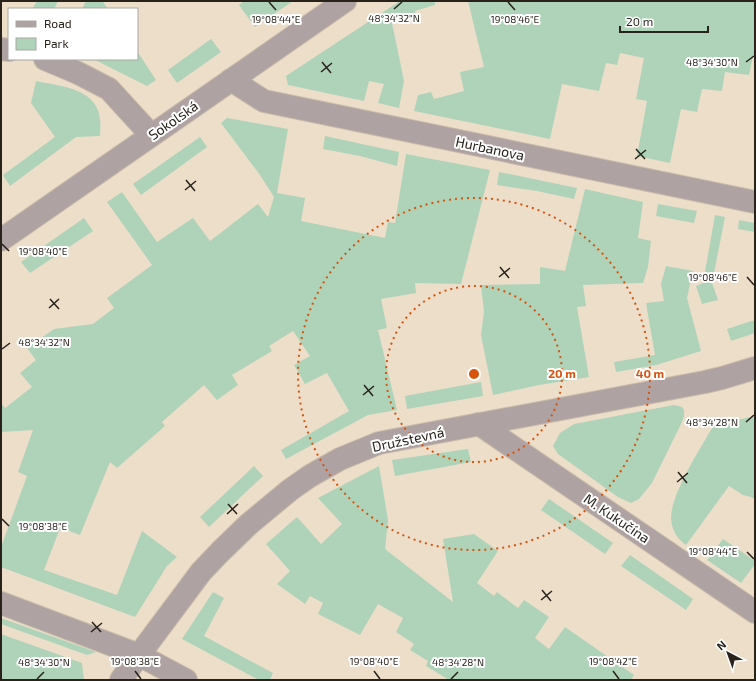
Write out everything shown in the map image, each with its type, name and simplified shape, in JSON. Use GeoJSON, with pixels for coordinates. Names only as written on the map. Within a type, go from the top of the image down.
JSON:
{"type":"FeatureCollection","features":[{"type":"Feature","properties":{"kind":"street","name":"Sokolská"},"geometry":{"type":"LineString","coordinates":[[1,240],[345,1]]}},
{"type":"Feature","properties":{"kind":"street"},"geometry":{"type":"LineString","coordinates":[[47,60],[78,73],[109,89],[151,135]]}},
{"type":"Feature","properties":{"kind":"street","name":"Hurbanova"},"geometry":{"type":"LineString","coordinates":[[231,80],[264,101],[755,202]]}},
{"type":"Feature","properties":{"kind":"street","name":"Družstevná"},"geometry":{"type":"LineString","coordinates":[[121,680],[180,599],[220,552],[249,524],[290,490],[310,476],[340,459],[378,443],[722,378],[755,368]]}},
{"type":"Feature","properties":{"kind":"street","name":"M. Kukučína"},"geometry":{"type":"LineString","coordinates":[[479,424],[755,612]]}},
{"type":"Feature","properties":{"kind":"street"},"geometry":{"type":"LineString","coordinates":[[1,603],[139,654],[186,680]]}},
{"type":"Feature","properties":{"kind":"green space"},"geometry":{"type":"Polygon","coordinates":[[[37,1],[58,1],[54,8],[33,8],[37,1]]]}},
{"type":"Feature","properties":{"kind":"green space"},"geometry":{"type":"Polygon","coordinates":[[[86,1],[104,1],[103,2],[107,8],[82,8],[86,1]]]}},
{"type":"Feature","properties":{"kind":"green space"},"geometry":{"type":"Polygon","coordinates":[[[244,1],[293,1],[255,27],[239,5],[244,1]]]}},
{"type":"Feature","properties":{"kind":"green space"},"geometry":{"type":"Polygon","coordinates":[[[400,1],[435,1],[435,5],[415,11],[416,15],[392,23],[404,81],[399,108],[378,103],[384,84],[369,81],[364,101],[288,85],[286,76],[400,1]]]}},
{"type":"Feature","properties":{"kind":"green space"},"geometry":{"type":"Polygon","coordinates":[[[468,1],[755,1],[755,56],[753,56],[749,75],[725,72],[722,91],[702,89],[697,112],[681,109],[670,163],[637,156],[647,101],[636,99],[644,58],[620,53],[617,65],[606,63],[599,91],[562,84],[550,139],[414,111],[418,95],[431,92],[434,99],[464,91],[460,72],[484,67],[468,1]]]}},
{"type":"Feature","properties":{"kind":"green space"},"geometry":{"type":"Polygon","coordinates":[[[211,39],[221,52],[177,83],[168,70],[211,39]]]}},
{"type":"Feature","properties":{"kind":"green space"},"geometry":{"type":"Polygon","coordinates":[[[138,53],[156,80],[147,86],[95,60],[138,60],[138,53]]]}},
{"type":"Feature","properties":{"kind":"green space"},"geometry":{"type":"Polygon","coordinates":[[[36,81],[73,89],[92,100],[97,109],[100,121],[100,136],[76,137],[10,186],[3,175],[55,137],[31,103],[36,81]]]}},
{"type":"Feature","properties":{"kind":"green space"},"geometry":{"type":"Polygon","coordinates":[[[227,118],[288,129],[277,193],[305,198],[301,221],[385,238],[388,222],[395,223],[406,154],[490,170],[461,284],[415,283],[416,293],[381,299],[387,328],[378,330],[397,410],[368,415],[286,459],[281,450],[349,411],[327,373],[305,384],[294,365],[310,356],[293,331],[269,346],[272,351],[232,375],[238,385],[217,400],[204,385],[162,422],[165,426],[117,468],[110,462],[80,535],[64,529],[59,531],[44,570],[117,595],[142,531],[177,557],[167,566],[135,617],[1,567],[1,547],[27,476],[18,472],[33,430],[1,432],[1,403],[5,408],[32,387],[20,373],[36,360],[27,348],[54,329],[93,324],[114,308],[107,298],[152,265],[107,202],[122,192],[157,242],[193,218],[210,241],[258,204],[268,217],[274,197],[260,175],[221,123],[227,118]]]}},
{"type":"Feature","properties":{"kind":"green space"},"geometry":{"type":"Polygon","coordinates":[[[325,136],[399,152],[397,166],[360,156],[323,149],[325,136]]]}},
{"type":"Feature","properties":{"kind":"green space"},"geometry":{"type":"Polygon","coordinates":[[[200,137],[207,147],[141,195],[133,184],[200,137]]]}},
{"type":"Feature","properties":{"kind":"green space"},"geometry":{"type":"Polygon","coordinates":[[[499,172],[577,188],[574,199],[537,191],[497,185],[499,172]]]}},
{"type":"Feature","properties":{"kind":"green space"},"geometry":{"type":"Polygon","coordinates":[[[585,189],[643,202],[638,238],[651,241],[648,267],[643,283],[583,285],[586,306],[577,307],[589,377],[539,385],[493,395],[481,335],[484,312],[481,285],[540,284],[540,267],[565,271],[585,189]]]}},
{"type":"Feature","properties":{"kind":"green space"},"geometry":{"type":"Polygon","coordinates":[[[658,204],[697,211],[694,223],[656,216],[658,204]]]}},
{"type":"Feature","properties":{"kind":"green space"},"geometry":{"type":"Polygon","coordinates":[[[715,215],[725,217],[712,283],[718,300],[702,304],[696,286],[703,283],[715,215]]]}},
{"type":"Feature","properties":{"kind":"green space"},"geometry":{"type":"Polygon","coordinates":[[[84,218],[93,231],[30,273],[21,262],[84,218]]]}},
{"type":"Feature","properties":{"kind":"green space"},"geometry":{"type":"Polygon","coordinates":[[[739,220],[755,223],[755,232],[738,229],[739,220]]]}},
{"type":"Feature","properties":{"kind":"green space"},"geometry":{"type":"Polygon","coordinates":[[[666,266],[693,271],[687,298],[701,351],[656,365],[616,372],[614,362],[655,355],[646,303],[664,301],[661,284],[666,266]]]}},
{"type":"Feature","properties":{"kind":"green space"},"geometry":{"type":"Polygon","coordinates":[[[755,320],[755,333],[731,341],[727,329],[755,320]]]}},
{"type":"Feature","properties":{"kind":"green space"},"geometry":{"type":"Polygon","coordinates":[[[481,382],[483,396],[407,409],[405,396],[481,382]]]}},
{"type":"Feature","properties":{"kind":"green space"},"geometry":{"type":"Polygon","coordinates":[[[674,405],[682,407],[684,410],[682,422],[652,483],[639,499],[631,503],[618,497],[558,454],[553,446],[560,433],[574,424],[674,405]]]}},
{"type":"Feature","properties":{"kind":"green space"},"geometry":{"type":"Polygon","coordinates":[[[755,416],[755,499],[743,495],[729,486],[686,545],[675,533],[672,526],[671,517],[676,495],[688,470],[714,425],[755,416]]]}},
{"type":"Feature","properties":{"kind":"green space"},"geometry":{"type":"Polygon","coordinates":[[[468,449],[471,462],[395,476],[392,460],[468,449]]]}},
{"type":"Feature","properties":{"kind":"green space"},"geometry":{"type":"Polygon","coordinates":[[[254,466],[263,476],[209,527],[200,517],[254,466]]]}},
{"type":"Feature","properties":{"kind":"green space"},"geometry":{"type":"Polygon","coordinates":[[[379,466],[388,520],[385,549],[453,602],[443,539],[474,534],[498,551],[477,583],[494,596],[497,592],[518,608],[524,600],[549,617],[535,638],[549,649],[565,627],[634,675],[631,680],[449,680],[426,666],[428,661],[410,650],[414,644],[396,632],[403,618],[378,604],[360,635],[318,614],[323,603],[310,596],[305,604],[277,584],[290,571],[266,544],[297,517],[321,544],[342,524],[318,498],[379,466]]]}},
{"type":"Feature","properties":{"kind":"green space"},"geometry":{"type":"Polygon","coordinates":[[[549,499],[613,543],[605,554],[541,510],[549,499]]]}},
{"type":"Feature","properties":{"kind":"green space"},"geometry":{"type":"Polygon","coordinates":[[[723,539],[755,561],[755,564],[741,583],[707,560],[723,539]]]}},
{"type":"Feature","properties":{"kind":"green space"},"geometry":{"type":"Polygon","coordinates":[[[630,555],[693,599],[686,610],[621,566],[630,555]]]}},
{"type":"Feature","properties":{"kind":"green space"},"geometry":{"type":"Polygon","coordinates":[[[213,592],[224,598],[204,636],[273,673],[270,680],[259,680],[182,639],[213,592]]]}},
{"type":"Feature","properties":{"kind":"green space"},"geometry":{"type":"Polygon","coordinates":[[[1,618],[96,652],[87,655],[1,624],[1,618]]]}},
{"type":"Feature","properties":{"kind":"green space"},"geometry":{"type":"Polygon","coordinates":[[[1,634],[82,663],[84,680],[1,680],[1,634]]]}}]}
